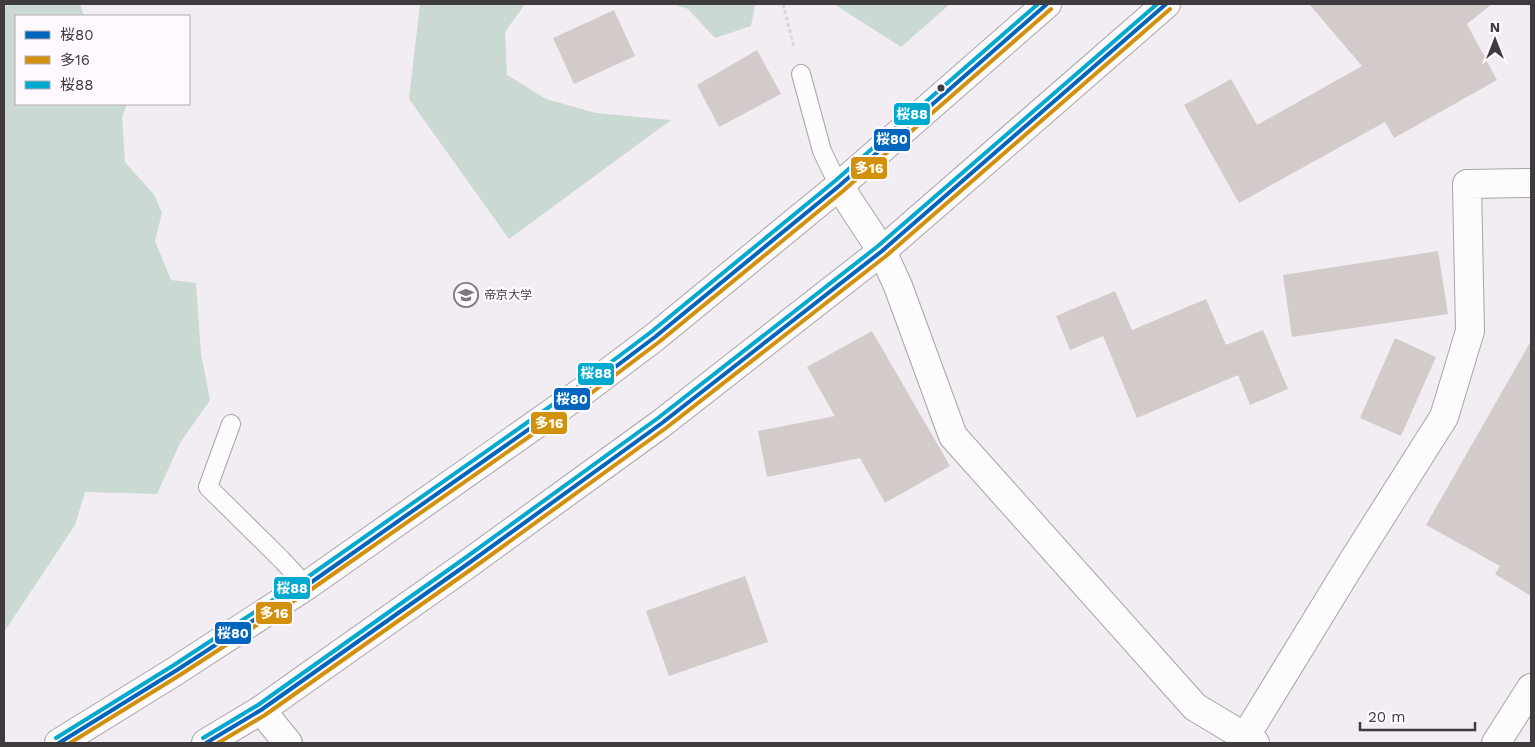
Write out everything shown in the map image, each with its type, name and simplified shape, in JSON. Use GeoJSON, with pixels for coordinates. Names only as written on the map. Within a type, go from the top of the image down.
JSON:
{"type":"FeatureCollection","features":[{"type":"Feature","properties":{"kind":"main road"},"geometry":{"type":"LineString","coordinates":[[59,743],[177,670],[306,586],[586,389],[647,343],[839,186],[1048,4]]}},
{"type":"Feature","properties":{"kind":"main road"},"geometry":{"type":"LineString","coordinates":[[206,743],[261,710],[461,569],[662,423],[882,251],[1166,4]]}},
{"type":"Feature","properties":{"kind":"main road"},"geometry":{"type":"LineString","coordinates":[[839,186],[882,251],[898,286],[954,436],[1195,707],[1250,740],[1351,564],[1444,417],[1470,332],[1467,184],[1531,183]]}},
{"type":"Feature","properties":{"kind":"main road"},"geometry":{"type":"LineString","coordinates":[[1496,743],[1531,688]]}},
{"type":"Feature","properties":{"kind":"main road"},"geometry":{"type":"LineString","coordinates":[[261,710],[288,743]]}},
{"type":"Feature","properties":{"kind":"lane"},"geometry":{"type":"LineString","coordinates":[[801,74],[822,151],[839,186]]}},
{"type":"Feature","properties":{"kind":"lane"},"geometry":{"type":"LineString","coordinates":[[230,424],[208,487],[306,586]]}},
{"type":"Feature","properties":{"kind":"path"},"geometry":{"type":"LineString","coordinates":[[784,4],[794,45]]}},
{"type":"Feature","properties":{"kind":"shaded area"},"geometry":{"type":"Polygon","coordinates":[[[4,4],[80,4],[84,15],[15,15],[15,105],[127,105],[122,117],[125,162],[155,196],[162,213],[155,241],[171,280],[196,283],[201,354],[210,400],[180,443],[157,494],[85,492],[75,525],[4,632],[4,4]]]}},
{"type":"Feature","properties":{"kind":"shaded area"},"geometry":{"type":"Polygon","coordinates":[[[420,4],[525,4],[505,32],[507,75],[546,99],[596,113],[671,120],[509,239],[409,99],[420,4]]]}},
{"type":"Feature","properties":{"kind":"shaded area"},"geometry":{"type":"Polygon","coordinates":[[[673,4],[755,4],[751,26],[715,38],[688,9],[673,4]]]}},
{"type":"Feature","properties":{"kind":"shaded area"},"geometry":{"type":"Polygon","coordinates":[[[834,4],[950,4],[901,47],[834,4]]]}},
{"type":"Feature","properties":{"kind":"building"},"geometry":{"type":"Polygon","coordinates":[[[1309,4],[1492,4],[1467,24],[1497,80],[1394,138],[1385,122],[1239,203],[1184,105],[1231,79],[1257,125],[1362,66],[1309,4]]]}},
{"type":"Feature","properties":{"kind":"building"},"geometry":{"type":"Polygon","coordinates":[[[614,10],[635,56],[574,84],[553,38],[614,10]]]}},
{"type":"Feature","properties":{"kind":"building"},"geometry":{"type":"Polygon","coordinates":[[[757,50],[781,94],[719,127],[697,85],[757,50]]]}},
{"type":"Feature","properties":{"kind":"building"},"geometry":{"type":"Polygon","coordinates":[[[1438,251],[1448,314],[1292,337],[1283,275],[1438,251]]]}},
{"type":"Feature","properties":{"kind":"building"},"geometry":{"type":"Polygon","coordinates":[[[1115,291],[1132,330],[1206,299],[1226,345],[1263,330],[1288,389],[1250,405],[1238,375],[1137,418],[1103,336],[1070,350],[1056,316],[1115,291]]]}},
{"type":"Feature","properties":{"kind":"building"},"geometry":{"type":"Polygon","coordinates":[[[872,331],[950,466],[885,503],[860,458],[767,477],[758,431],[835,416],[807,367],[872,331]]]}},
{"type":"Feature","properties":{"kind":"building"},"geometry":{"type":"Polygon","coordinates":[[[1395,338],[1436,357],[1401,436],[1360,418],[1395,338]]]}},
{"type":"Feature","properties":{"kind":"building"},"geometry":{"type":"Polygon","coordinates":[[[1531,341],[1531,596],[1495,574],[1500,566],[1426,525],[1531,341]]]}},
{"type":"Feature","properties":{"kind":"building"},"geometry":{"type":"Polygon","coordinates":[[[745,576],[768,642],[669,676],[646,611],[745,576]]]}},
{"type":"Feature","properties":{"kind":"transit line","name":"桜88"},"geometry":{"type":"LineString","coordinates":[[56,738],[174,665],[302,581],[582,384],[651,332],[835,181],[1038,4]]}},
{"type":"Feature","properties":{"kind":"transit line","name":"桜80"},"geometry":{"type":"LineString","coordinates":[[59,743],[177,670],[306,586],[586,389],[655,337],[839,186],[1047,4]]}},
{"type":"Feature","properties":{"kind":"transit line","name":"桜88"},"geometry":{"type":"LineString","coordinates":[[203,738],[258,705],[658,418],[878,246],[1157,4]]}},
{"type":"Feature","properties":{"kind":"transit line","name":"桜80"},"geometry":{"type":"LineString","coordinates":[[206,743],[261,710],[469,563],[662,423],[882,251],[1166,4]]}},
{"type":"Feature","properties":{"kind":"transit line","name":"多16"},"geometry":{"type":"LineString","coordinates":[[70,743],[180,675],[309,591],[590,394],[659,342],[843,191],[1051,9]]}},
{"type":"Feature","properties":{"kind":"transit line","name":"多16"},"geometry":{"type":"LineString","coordinates":[[218,743],[265,715],[473,568],[666,428],[886,256],[1170,9]]}},
{"type":"Feature","properties":{"kind":"place","name":"帝京大学"},"geometry":{"type":"Point","coordinates":[466,295]}}]}
